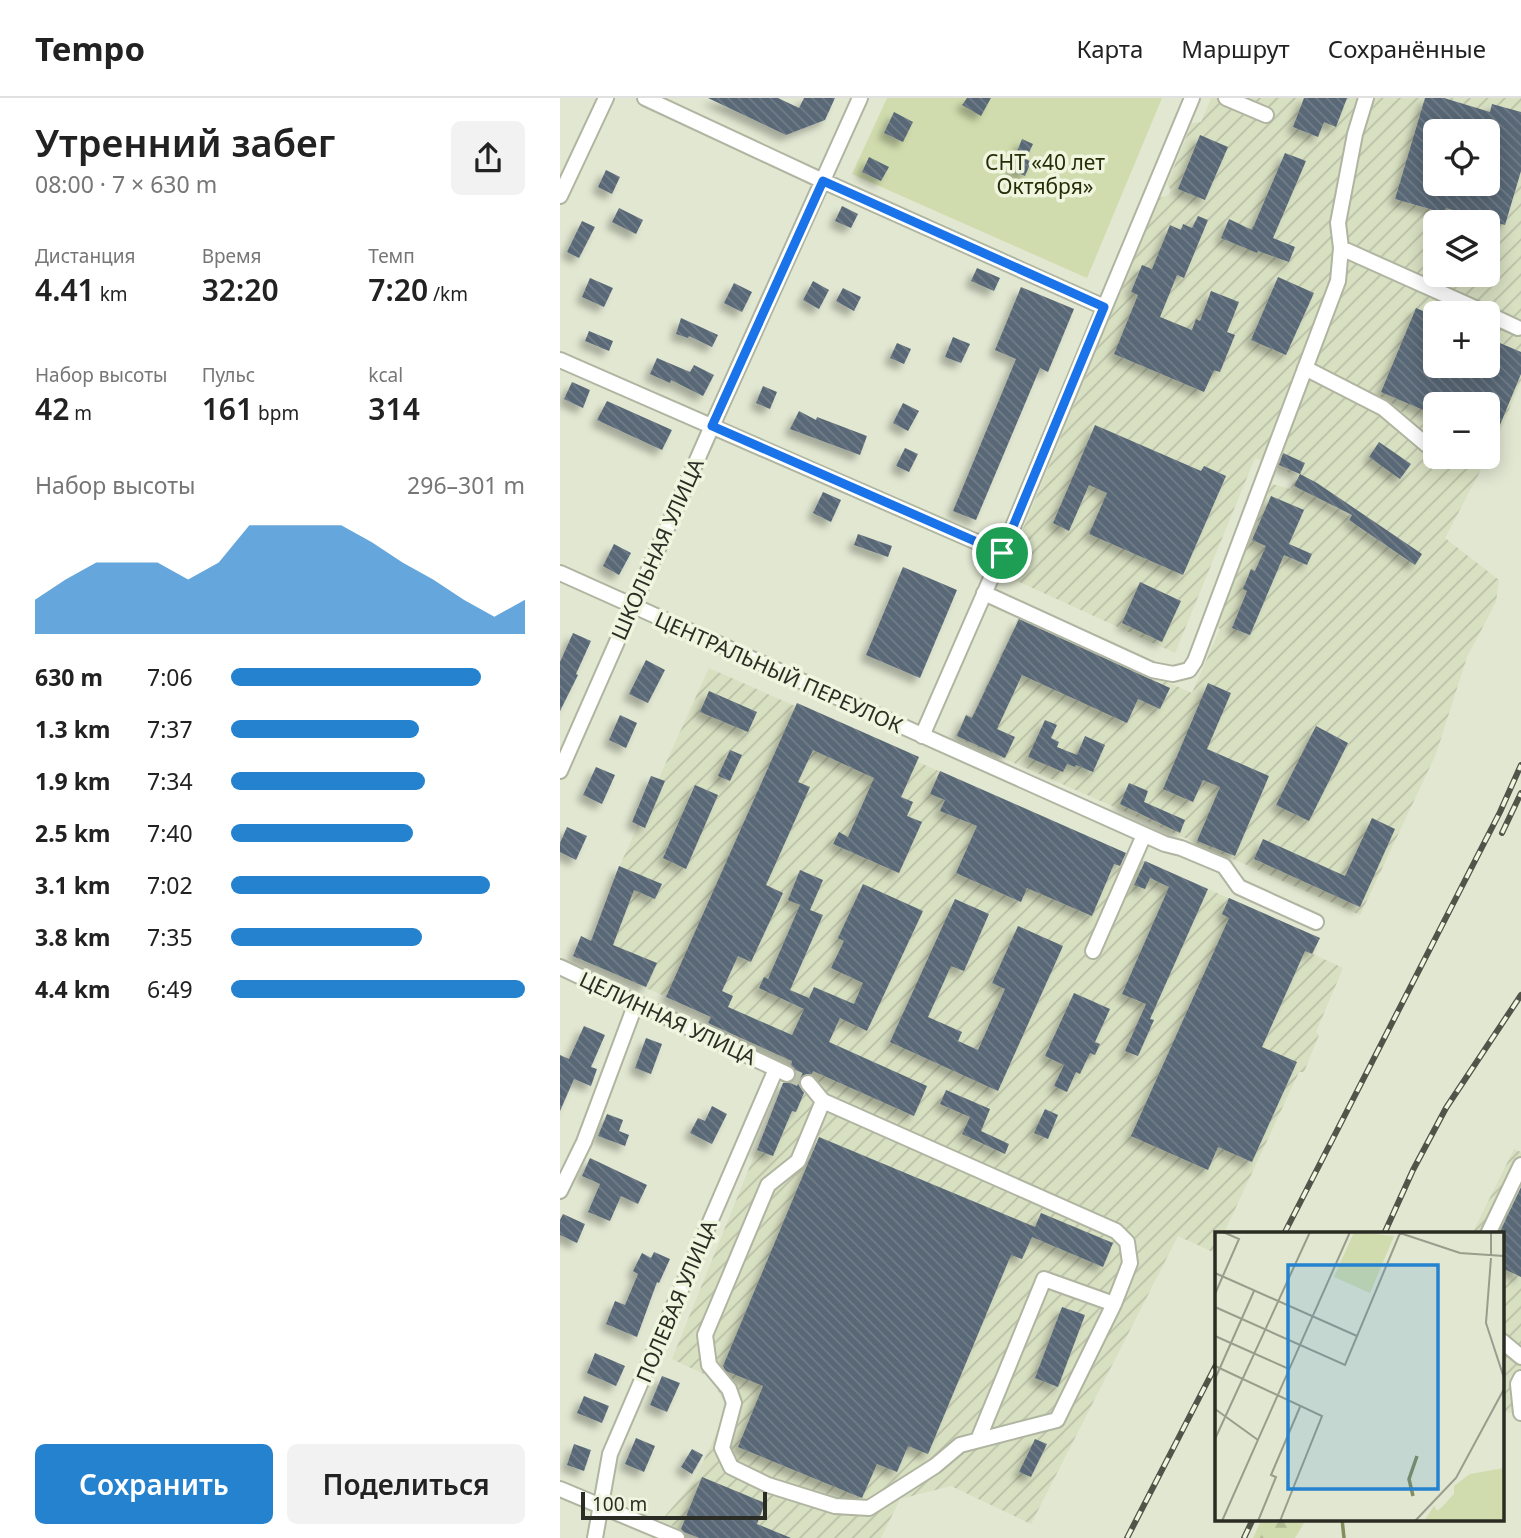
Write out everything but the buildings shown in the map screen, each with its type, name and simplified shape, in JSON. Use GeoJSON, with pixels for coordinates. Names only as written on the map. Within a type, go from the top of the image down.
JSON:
{"type":"FeatureCollection","features":[{"type":"Feature","properties":{"kind":"street"},"geometry":{"type":"LineString","coordinates":[[560,196],[606,98]]}},
{"type":"Feature","properties":{"kind":"street"},"geometry":{"type":"LineString","coordinates":[[645,98],[1104,307]]}},
{"type":"Feature","properties":{"kind":"street","name":"ШКОЛЬНАЯ УЛИЦА"},"geometry":{"type":"LineString","coordinates":[[561,768],[860,98]]}},
{"type":"Feature","properties":{"kind":"street"},"geometry":{"type":"LineString","coordinates":[[922,736],[1002,553],[1192,98]]}},
{"type":"Feature","properties":{"kind":"street"},"geometry":{"type":"LineString","coordinates":[[1226,98],[1266,115]]}},
{"type":"Feature","properties":{"kind":"street"},"geometry":{"type":"LineString","coordinates":[[984,593],[1152,670],[1173,674],[1189,670],[1195,661],[1338,281],[1341,248],[1338,223],[1355,134],[1366,98]]}},
{"type":"Feature","properties":{"kind":"street"},"geometry":{"type":"LineString","coordinates":[[1341,248],[1458,301]]}},
{"type":"Feature","properties":{"kind":"street"},"geometry":{"type":"LineString","coordinates":[[1500,320],[1518,328]]}},
{"type":"Feature","properties":{"kind":"street"},"geometry":{"type":"LineString","coordinates":[[560,360],[1002,553]]}},
{"type":"Feature","properties":{"kind":"street"},"geometry":{"type":"LineString","coordinates":[[1305,368],[1384,408],[1423,442]]}},
{"type":"Feature","properties":{"kind":"street","name":"ЦЕНТРАЛЬНЫЙ ПЕРЕУЛОК"},"geometry":{"type":"LineString","coordinates":[[560,573],[1144,835],[1224,866],[1239,887],[1316,922]]}},
{"type":"Feature","properties":{"kind":"street"},"geometry":{"type":"LineString","coordinates":[[1093,951],[1144,835]]}},
{"type":"Feature","properties":{"kind":"street","name":"ЦЕЛИННАЯ УЛИЦА"},"geometry":{"type":"LineString","coordinates":[[560,967],[781,1072]]}},
{"type":"Feature","properties":{"kind":"street"},"geometry":{"type":"LineString","coordinates":[[560,1191],[584,1142],[636,1003]]}},
{"type":"Feature","properties":{"kind":"street","name":"ПОЛЕВАЯ УЛИЦА"},"geometry":{"type":"LineString","coordinates":[[595,1538],[610,1454],[781,1072]]}},
{"type":"Feature","properties":{"kind":"street"},"geometry":{"type":"LineString","coordinates":[[808,1083],[823,1101],[1116,1231],[1128,1242],[1130,1264],[1114,1304],[1058,1420],[960,1445],[935,1466],[869,1508],[835,1506],[768,1485],[732,1466],[722,1448],[734,1404],[729,1390],[709,1366],[705,1335],[768,1185],[798,1161],[823,1101]]}},
{"type":"Feature","properties":{"kind":"street"},"geometry":{"type":"LineString","coordinates":[[1489,1232],[1521,1165]]}},
{"type":"Feature","properties":{"kind":"street"},"geometry":{"type":"LineString","coordinates":[[978,1440],[1044,1279],[1114,1304]]}},
{"type":"Feature","properties":{"kind":"street"},"geometry":{"type":"LineString","coordinates":[[1504,1343],[1521,1357]]}},
{"type":"Feature","properties":{"kind":"street"},"geometry":{"type":"LineString","coordinates":[[1521,1378],[1518,1384],[1521,1413]]}},
{"type":"Feature","properties":{"kind":"street"},"geometry":{"type":"LineString","coordinates":[[560,1489],[677,1538]]}},
{"type":"Feature","properties":{"kind":"shaded area"},"geometry":{"type":"Polygon","coordinates":[[[1211,98],[1521,98],[1521,381],[1500,431],[1500,392],[1423,392],[1423,469],[1482,469],[1445,538],[1499,580],[1496,602],[1467,657],[1436,754],[1360,915],[955,737],[966,714],[972,716],[1019,616],[1192,693],[1220,629],[1213,624],[1272,484],[1290,489],[1297,476],[1255,458],[1175,653],[1004,575],[1159,198],[1169,195],[1171,190],[1167,184],[1192,123],[1201,122],[1211,98]]]}},
{"type":"Feature","properties":{"kind":"shaded area"},"geometry":{"type":"Polygon","coordinates":[[[709,668],[795,706],[797,703],[919,757],[918,762],[1320,938],[1313,954],[1343,968],[1316,1032],[1319,1035],[1304,1072],[1299,1072],[1224,1232],[1215,1232],[1215,1253],[1178,1236],[1031,1524],[951,1486],[900,1499],[881,1538],[700,1538],[661,1521],[694,1481],[726,1413],[726,1405],[710,1377],[672,1359],[792,1062],[708,1023],[710,1016],[573,956],[581,936],[592,940],[613,881],[638,825],[632,822],[651,776],[659,778],[709,668]]]}},
{"type":"Feature","properties":{"kind":"shaded area"},"geometry":{"type":"Polygon","coordinates":[[[1514,1149],[1521,1152],[1521,1411],[1504,1411],[1504,1232],[1473,1232],[1514,1149]]]}},
{"type":"Feature","properties":{"kind":"green space","name":"СНТ «40 лет Октября»"},"geometry":{"type":"Polygon","coordinates":[[[887,98],[1162,98],[1087,278],[852,174],[887,98]]]}},
{"type":"Feature","properties":{"kind":"green space"},"geometry":{"type":"Polygon","coordinates":[[[1262,1520],[1302,1520],[1304,1523],[1295,1538],[1253,1538],[1262,1520]]]}},
{"type":"Feature","properties":{"kind":"waterway"},"geometry":{"type":"LineString","coordinates":[[1342,1520],[1344,1538]]}},
{"type":"Feature","properties":{"kind":"tunnel"},"geometry":{"type":"LineString","coordinates":[[787,1074],[808,1083]]}},
{"type":"Feature","properties":{"kind":"railway"},"geometry":{"type":"LineString","coordinates":[[1285,1232],[1500,812],[1521,765]]}},
{"type":"Feature","properties":{"kind":"railway"},"geometry":{"type":"LineString","coordinates":[[1502,833],[1521,793]]}},
{"type":"Feature","properties":{"kind":"railway"},"geometry":{"type":"LineString","coordinates":[[1385,1232],[1413,1170],[1446,1108],[1521,995]]}},
{"type":"Feature","properties":{"kind":"railway"},"geometry":{"type":"LineString","coordinates":[[1127,1538],[1215,1367]]}},
{"type":"Feature","properties":{"kind":"railway"},"geometry":{"type":"LineString","coordinates":[[1244,1538],[1253,1520]]}},
{"type":"Feature","properties":{"kind":"route"},"geometry":{"type":"LineString","coordinates":[[823,181],[1104,307],[1002,553],[712,426],[823,181]]}}]}
